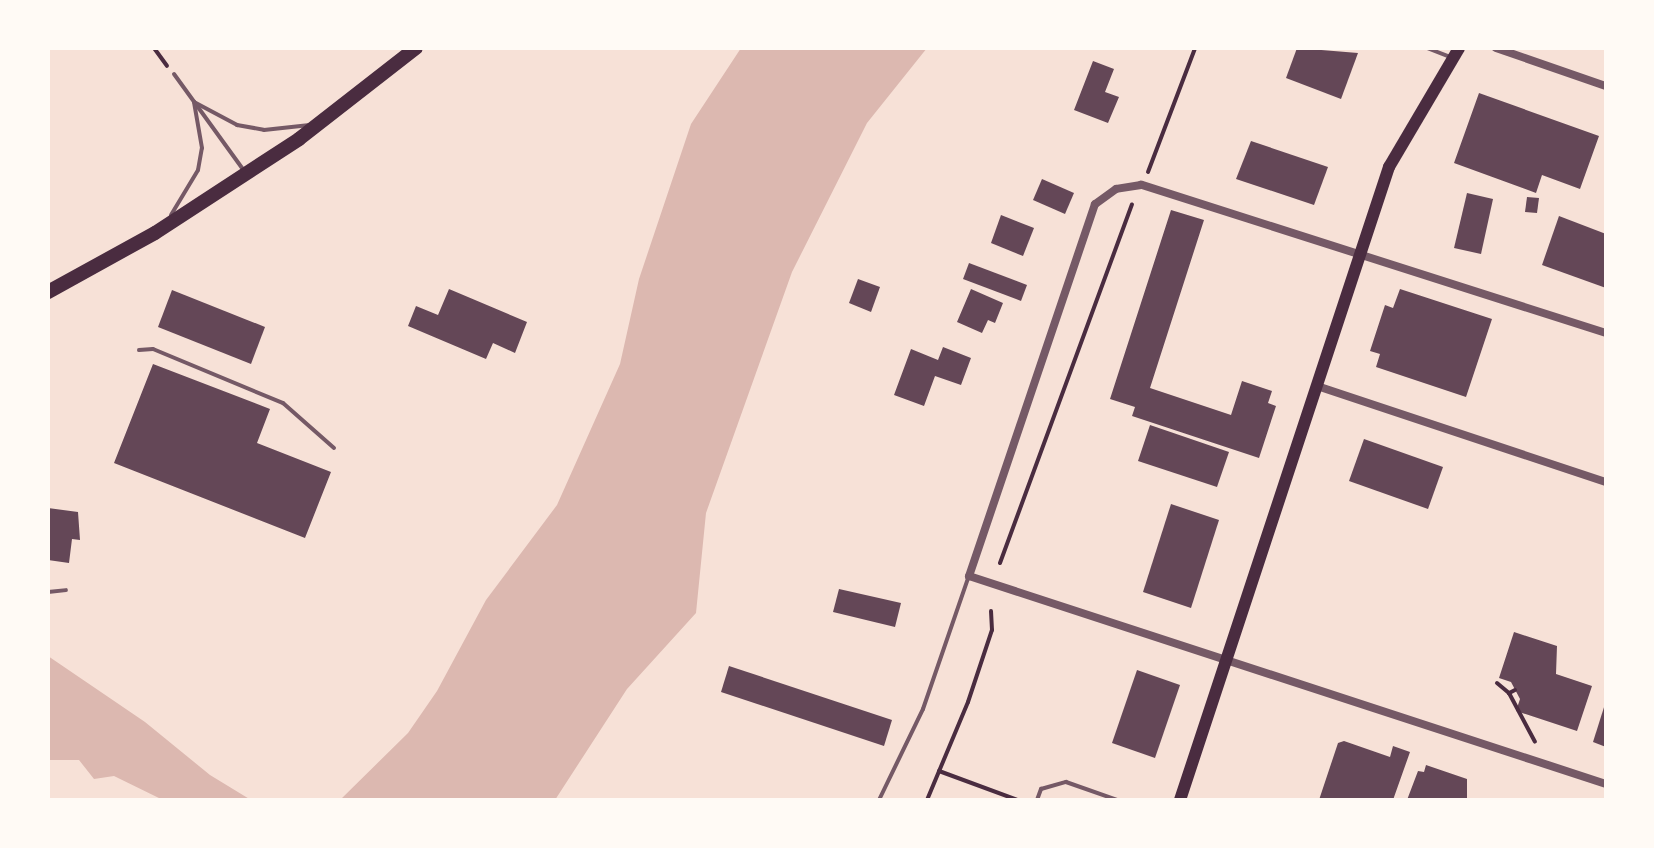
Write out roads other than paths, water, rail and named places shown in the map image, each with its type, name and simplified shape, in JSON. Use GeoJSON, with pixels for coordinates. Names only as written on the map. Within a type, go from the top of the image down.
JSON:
{"type":"FeatureCollection","features":[{"type":"Feature","properties":{"kind":"main road"},"geometry":{"type":"LineString","coordinates":[[48,292],[145,238],[246,174],[320,123],[416,48]]}},
{"type":"Feature","properties":{"kind":"main road"},"geometry":{"type":"LineString","coordinates":[[1180,800],[1359,254],[1401,141],[1456,53]]}},
{"type":"Feature","properties":{"kind":"street"},"geometry":{"type":"LineString","coordinates":[[1496,48],[1606,86]]}},
{"type":"Feature","properties":{"kind":"street"},"geometry":{"type":"LineString","coordinates":[[1606,333],[1141,185],[1116,189],[1095,204],[969,576],[1227,663],[1606,784]]}},
{"type":"Feature","properties":{"kind":"street"},"geometry":{"type":"LineString","coordinates":[[1317,386],[1606,482]]}},
{"type":"Feature","properties":{"kind":"lane"},"geometry":{"type":"LineString","coordinates":[[1427,48],[1456,53]]}},
{"type":"Feature","properties":{"kind":"lane"},"geometry":{"type":"LineString","coordinates":[[174,74],[246,174]]}},
{"type":"Feature","properties":{"kind":"lane"},"geometry":{"type":"LineString","coordinates":[[194,102],[215,117],[264,130],[320,123]]}},
{"type":"Feature","properties":{"kind":"lane"},"geometry":{"type":"LineString","coordinates":[[145,238],[176,210],[198,170],[202,148],[194,102]]}},
{"type":"Feature","properties":{"kind":"lane"},"geometry":{"type":"LineString","coordinates":[[139,350],[153,349],[283,403],[334,448]]}},
{"type":"Feature","properties":{"kind":"lane"},"geometry":{"type":"LineString","coordinates":[[879,800],[923,709],[969,576]]}},
{"type":"Feature","properties":{"kind":"lane"},"geometry":{"type":"LineString","coordinates":[[48,592],[66,590]]}},
{"type":"Feature","properties":{"kind":"lane"},"geometry":{"type":"LineString","coordinates":[[1037,800],[1041,789],[1066,782],[1117,800]]}}]}
